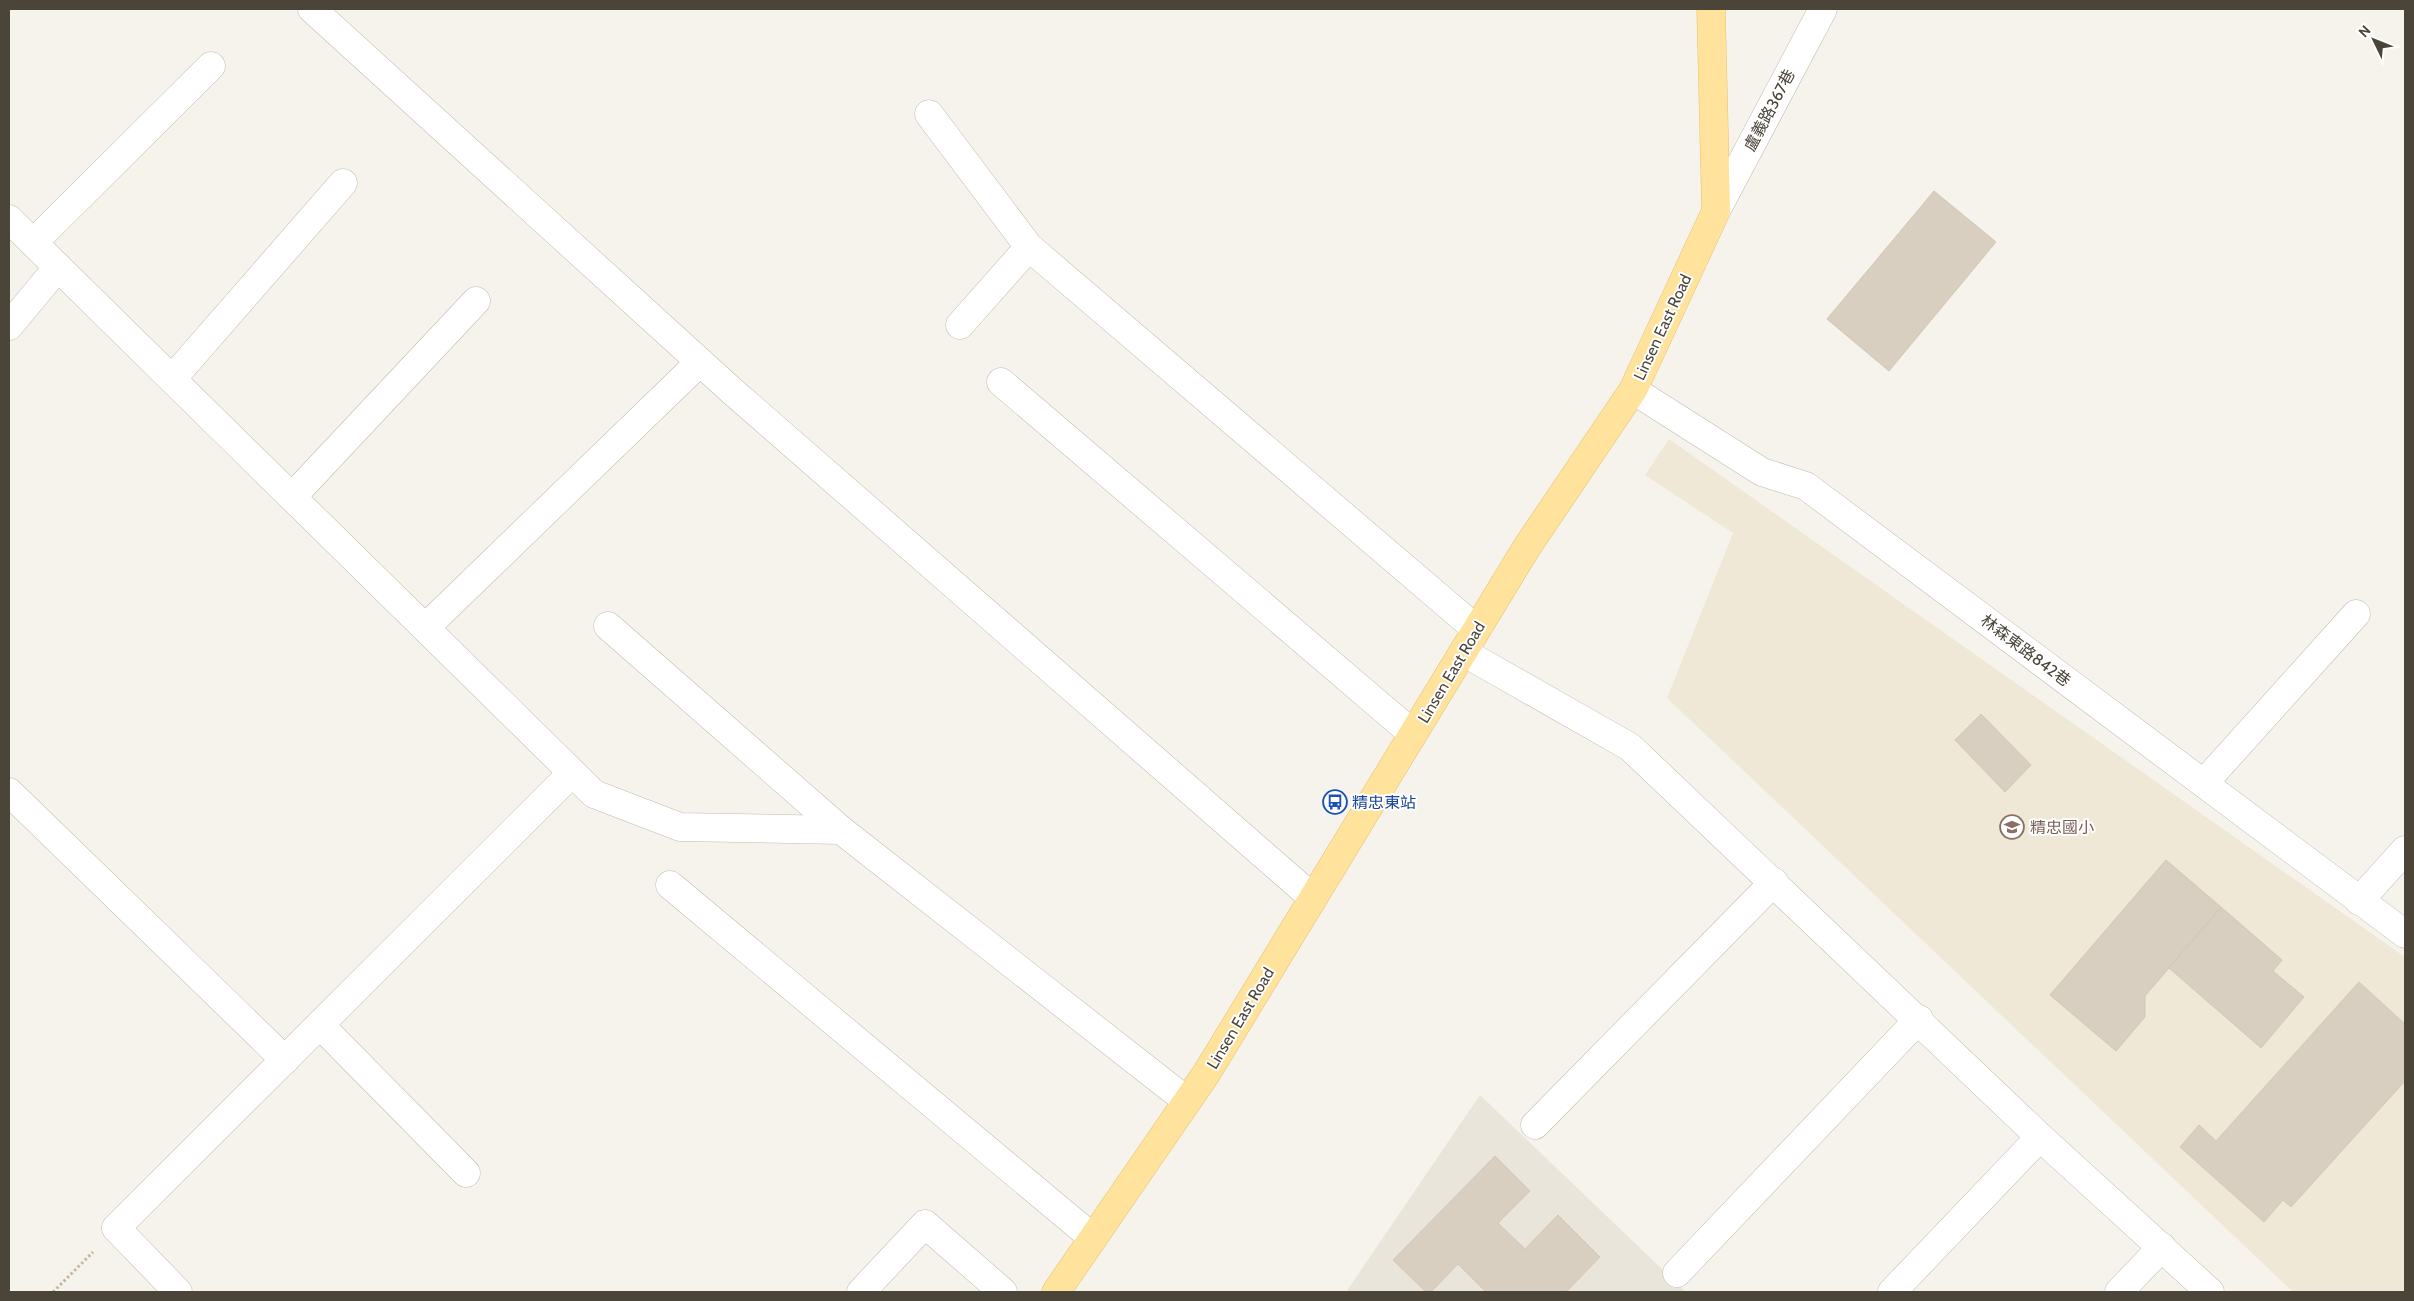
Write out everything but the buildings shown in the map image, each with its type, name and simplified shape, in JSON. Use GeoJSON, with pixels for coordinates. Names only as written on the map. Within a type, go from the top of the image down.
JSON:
{"type":"FeatureCollection","features":[{"type":"Feature","properties":{"kind":"main road","name":"Linsen East Road"},"geometry":{"type":"LineString","coordinates":[[1056,1292],[1187,1101],[1528,547],[1633,390],[1716,211],[1711,9]]}},
{"type":"Feature","properties":{"kind":"street"},"geometry":{"type":"LineString","coordinates":[[312,9],[700,362],[1313,898]]}},
{"type":"Feature","properties":{"kind":"street","name":"盧義路367巷"},"geometry":{"type":"LineString","coordinates":[[1716,211],[1823,9]]}},
{"type":"Feature","properties":{"kind":"street"},"geometry":{"type":"LineString","coordinates":[[33,243],[210,66]]}},
{"type":"Feature","properties":{"kind":"street"},"geometry":{"type":"LineString","coordinates":[[929,114],[1029,246],[1470,640],[1630,746],[1919,1019],[2040,1137],[2210,1292]]}},
{"type":"Feature","properties":{"kind":"street"},"geometry":{"type":"LineString","coordinates":[[172,379],[343,183]]}},
{"type":"Feature","properties":{"kind":"street"},"geometry":{"type":"LineString","coordinates":[[9,219],[594,794],[680,827],[841,830]]}},
{"type":"Feature","properties":{"kind":"street"},"geometry":{"type":"LineString","coordinates":[[960,325],[1029,246]]}},
{"type":"Feature","properties":{"kind":"street"},"geometry":{"type":"LineString","coordinates":[[9,326],[58,267]]}},
{"type":"Feature","properties":{"kind":"street"},"geometry":{"type":"LineString","coordinates":[[292,497],[476,302]]}},
{"type":"Feature","properties":{"kind":"street"},"geometry":{"type":"LineString","coordinates":[[425,628],[617,440],[700,362]]}},
{"type":"Feature","properties":{"kind":"street"},"geometry":{"type":"LineString","coordinates":[[1001,382],[1413,734]]}},
{"type":"Feature","properties":{"kind":"street","name":"林森東路842巷"},"geometry":{"type":"LineString","coordinates":[[1633,390],[1762,472],[1806,486],[2405,934]]}},
{"type":"Feature","properties":{"kind":"street"},"geometry":{"type":"LineString","coordinates":[[2204,783],[2356,614]]}},
{"type":"Feature","properties":{"kind":"street"},"geometry":{"type":"LineString","coordinates":[[608,626],[841,830],[1187,1101]]}},
{"type":"Feature","properties":{"kind":"street"},"geometry":{"type":"LineString","coordinates":[[178,1292],[116,1228],[572,773]]}},
{"type":"Feature","properties":{"kind":"street"},"geometry":{"type":"LineString","coordinates":[[9,792],[285,1060]]}},
{"type":"Feature","properties":{"kind":"street"},"geometry":{"type":"LineString","coordinates":[[2359,901],[2405,850]]}},
{"type":"Feature","properties":{"kind":"street"},"geometry":{"type":"LineString","coordinates":[[1535,1126],[1774,882]]}},
{"type":"Feature","properties":{"kind":"street"},"geometry":{"type":"LineString","coordinates":[[670,885],[1093,1238]]}},
{"type":"Feature","properties":{"kind":"street"},"geometry":{"type":"LineString","coordinates":[[1677,1273],[1919,1019]]}},
{"type":"Feature","properties":{"kind":"street"},"geometry":{"type":"LineString","coordinates":[[320,1025],[466,1172]]}},
{"type":"Feature","properties":{"kind":"street"},"geometry":{"type":"LineString","coordinates":[[1892,1292],[2040,1137]]}},
{"type":"Feature","properties":{"kind":"street"},"geometry":{"type":"LineString","coordinates":[[861,1292],[925,1224],[1003,1292]]}},
{"type":"Feature","properties":{"kind":"street"},"geometry":{"type":"LineString","coordinates":[[2119,1292],[2162,1247]]}},
{"type":"Feature","properties":{"kind":"path"},"geometry":{"type":"LineString","coordinates":[[53,1292],[116,1228]]}},
{"type":"Feature","properties":{"kind":"shaded area","name":"精忠國小"},"geometry":{"type":"Polygon","coordinates":[[[1669,439],[2405,957],[2405,1292],[2293,1292],[1667,698],[1733,533],[1645,475],[1669,439]]]}},
{"type":"Feature","properties":{"kind":"shaded area"},"geometry":{"type":"Polygon","coordinates":[[[1480,1095],[1686,1292],[1346,1292],[1480,1095]]]}},
{"type":"Feature","properties":{"kind":"place","name":"精忠東站"},"geometry":{"type":"Point","coordinates":[1335,802]}},
{"type":"Feature","properties":{"kind":"place","name":"精忠國小"},"geometry":{"type":"Point","coordinates":[2012,827]}}]}
